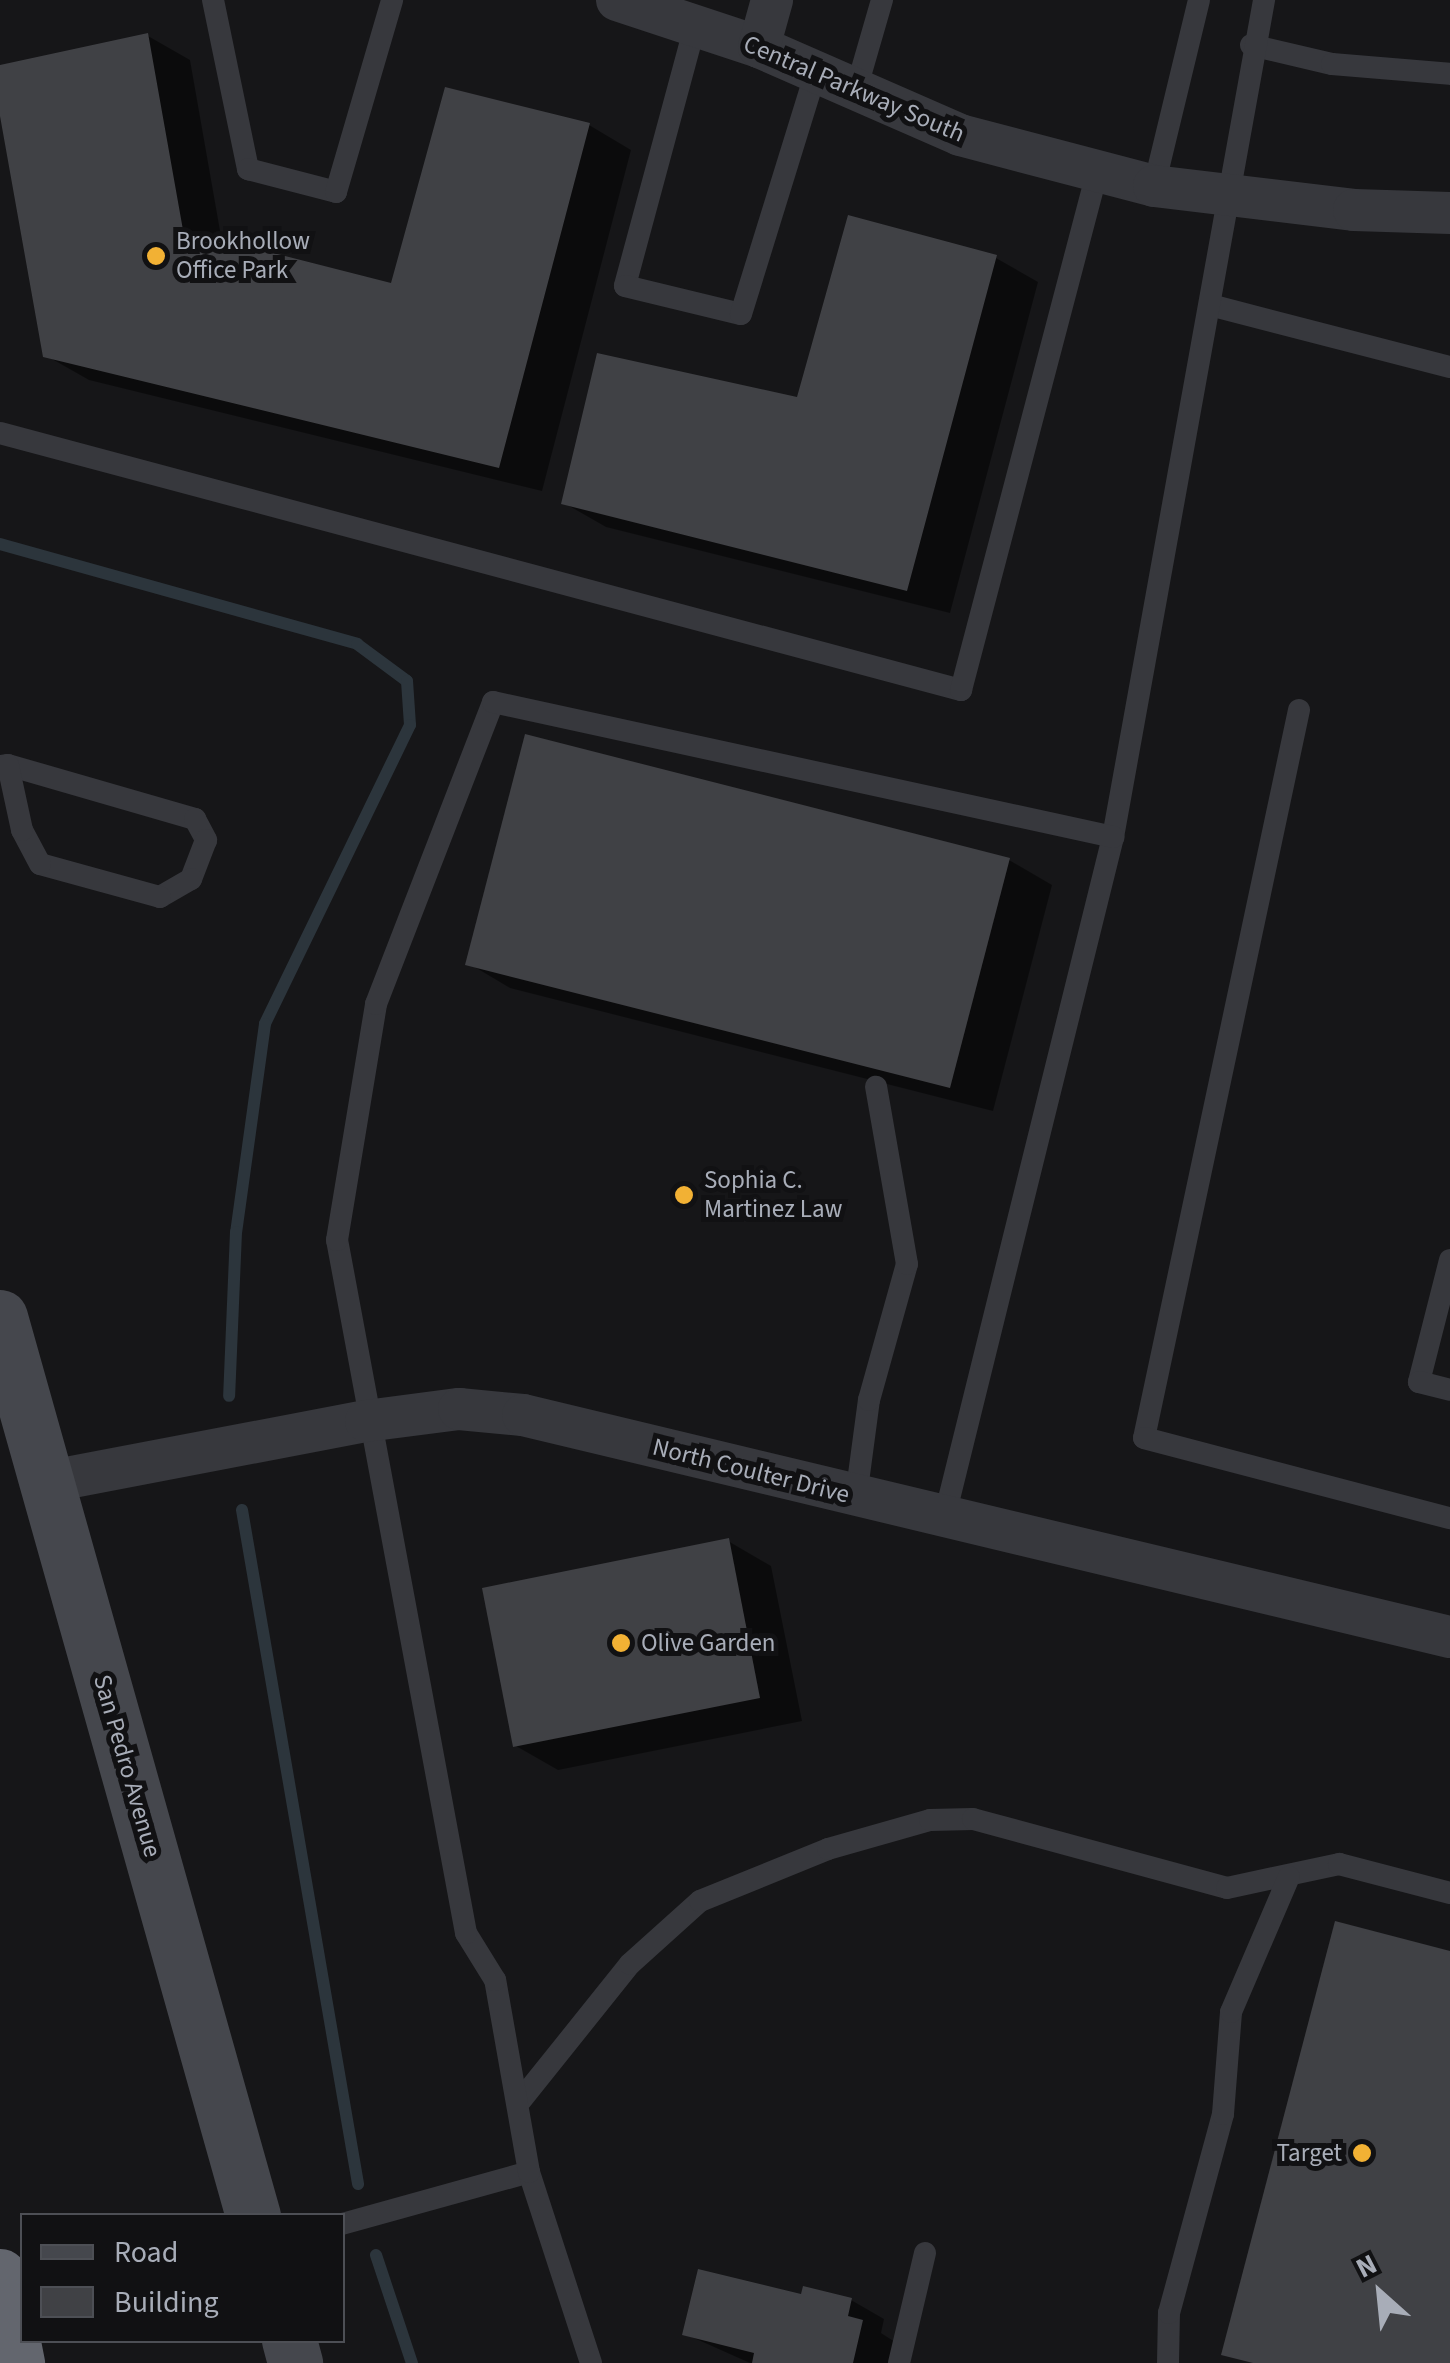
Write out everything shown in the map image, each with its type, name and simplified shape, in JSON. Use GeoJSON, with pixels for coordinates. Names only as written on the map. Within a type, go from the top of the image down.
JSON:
{"type":"FeatureCollection","features":[{"type":"Feature","properties":{"kind":"highway"},"geometry":{"type":"LineString","coordinates":[[0,2276],[17,2363]]}},
{"type":"Feature","properties":{"kind":"main road","name":"San Pedro Avenue"},"geometry":{"type":"LineString","coordinates":[[0,1317],[253,2213]]}},
{"type":"Feature","properties":{"kind":"street","name":"Central Parkway South"},"geometry":{"type":"LineString","coordinates":[[616,0],[759,47],[960,135],[1154,186],[1354,210],[1450,213]]}},
{"type":"Feature","properties":{"kind":"street"},"geometry":{"type":"LineString","coordinates":[[759,47],[772,0]]}},
{"type":"Feature","properties":{"kind":"street","name":"North Coulter Drive"},"geometry":{"type":"LineString","coordinates":[[46,1482],[366,1421],[458,1409],[523,1415],[944,1519],[1450,1637]]}},
{"type":"Feature","properties":{"kind":"lane"},"geometry":{"type":"LineString","coordinates":[[213,0],[248,168],[336,192],[392,0]]}},
{"type":"Feature","properties":{"kind":"lane"},"geometry":{"type":"LineString","coordinates":[[856,90],[882,0]]}},
{"type":"Feature","properties":{"kind":"lane"},"geometry":{"type":"LineString","coordinates":[[1154,186],[1199,0]]}},
{"type":"Feature","properties":{"kind":"lane"},"geometry":{"type":"LineString","coordinates":[[944,1519],[1114,837],[1116,792],[1232,194],[1252,45],[1264,0]]}},
{"type":"Feature","properties":{"kind":"lane"},"geometry":{"type":"LineString","coordinates":[[695,26],[625,286],[742,314],[816,72]]}},
{"type":"Feature","properties":{"kind":"lane"},"geometry":{"type":"LineString","coordinates":[[1252,45],[1332,64],[1450,74]]}},
{"type":"Feature","properties":{"kind":"lane"},"geometry":{"type":"LineString","coordinates":[[0,432],[960,690],[1098,169]]}},
{"type":"Feature","properties":{"kind":"lane"},"geometry":{"type":"LineString","coordinates":[[1210,305],[1450,366]]}},
{"type":"Feature","properties":{"kind":"lane"},"geometry":{"type":"LineString","coordinates":[[592,2363],[528,2172],[520,2100],[495,1980],[466,1933],[366,1421],[337,1240],[376,1004],[493,702],[1114,837]]}},
{"type":"Feature","properties":{"kind":"lane"},"geometry":{"type":"LineString","coordinates":[[1299,710],[1144,1438],[1450,1518]]}},
{"type":"Feature","properties":{"kind":"lane"},"geometry":{"type":"LineString","coordinates":[[4,766],[195,819],[206,840],[191,879],[160,897],[40,864],[22,830],[4,766]]}},
{"type":"Feature","properties":{"kind":"lane"},"geometry":{"type":"LineString","coordinates":[[856,1497],[869,1400],[907,1264],[876,1086]]}},
{"type":"Feature","properties":{"kind":"lane"},"geometry":{"type":"LineString","coordinates":[[1450,1260],[1420,1382],[1450,1390]]}},
{"type":"Feature","properties":{"kind":"lane"},"geometry":{"type":"LineString","coordinates":[[520,2100],[630,1964],[700,1901],[828,1850],[930,1820],[972,1819],[1227,1888],[1339,1864],[1450,1893]]}},
{"type":"Feature","properties":{"kind":"lane"},"geometry":{"type":"LineString","coordinates":[[1168,2363],[1170,2313],[1223,2114],[1231,2012],[1289,1877]]}},
{"type":"Feature","properties":{"kind":"lane"},"geometry":{"type":"LineString","coordinates":[[345,2223],[528,2172]]}},
{"type":"Feature","properties":{"kind":"lane"},"geometry":{"type":"LineString","coordinates":[[899,2363],[926,2253]]}},
{"type":"Feature","properties":{"kind":"building","name":"Brookhollow Office Park"},"geometry":{"type":"Polygon","coordinates":[[[148,33],[183,230],[391,283],[445,87],[590,123],[499,468],[43,357],[0,116],[0,65],[148,33]]]}},
{"type":"Feature","properties":{"kind":"building"},"geometry":{"type":"Polygon","coordinates":[[[848,215],[997,255],[907,591],[561,504],[597,353],[797,397],[848,215]]]}},
{"type":"Feature","properties":{"kind":"building"},"geometry":{"type":"Polygon","coordinates":[[[525,734],[1010,858],[950,1088],[465,965],[525,734]]]}},
{"type":"Feature","properties":{"kind":"building","name":"Olive Garden"},"geometry":{"type":"Polygon","coordinates":[[[729,1538],[760,1698],[513,1747],[482,1588],[729,1538]]]}},
{"type":"Feature","properties":{"kind":"building","name":"Target"},"geometry":{"type":"Polygon","coordinates":[[[1335,1921],[1450,1951],[1450,2363],[1253,2363],[1221,2355],[1335,1921]]]}},
{"type":"Feature","properties":{"kind":"building"},"geometry":{"type":"Polygon","coordinates":[[[698,2269],[801,2294],[803,2286],[852,2298],[848,2316],[863,2320],[853,2363],[752,2363],[754,2353],[682,2335],[698,2269]]]}},
{"type":"Feature","properties":{"kind":"waterway"},"geometry":{"type":"LineString","coordinates":[[0,544],[357,644],[407,681],[410,725],[265,1024],[236,1232],[229,1396]]}},
{"type":"Feature","properties":{"kind":"waterway"},"geometry":{"type":"LineString","coordinates":[[242,1510],[358,2184]]}},
{"type":"Feature","properties":{"kind":"waterway"},"geometry":{"type":"LineString","coordinates":[[376,2255],[412,2363]]}},
{"type":"Feature","properties":{"kind":"place","name":"Brookhollow Office Park"},"geometry":{"type":"Point","coordinates":[156,256]}},
{"type":"Feature","properties":{"kind":"place","name":"Sophia C. Martinez Law"},"geometry":{"type":"Point","coordinates":[684,1195]}},
{"type":"Feature","properties":{"kind":"place","name":"Olive Garden"},"geometry":{"type":"Point","coordinates":[621,1643]}},
{"type":"Feature","properties":{"kind":"place","name":"Target"},"geometry":{"type":"Point","coordinates":[1362,2153]}}]}
